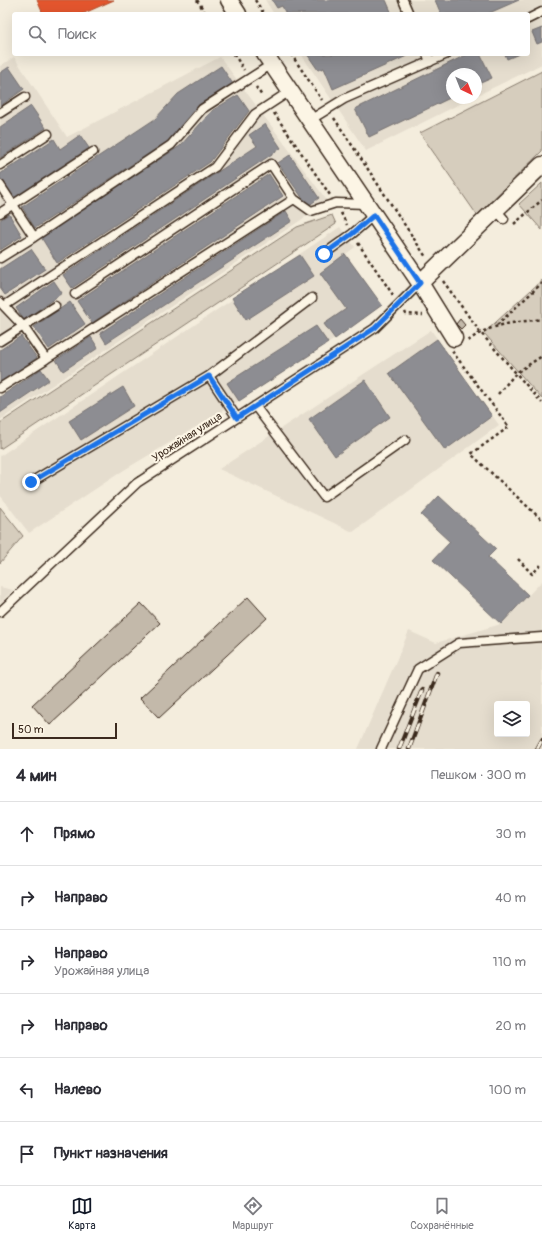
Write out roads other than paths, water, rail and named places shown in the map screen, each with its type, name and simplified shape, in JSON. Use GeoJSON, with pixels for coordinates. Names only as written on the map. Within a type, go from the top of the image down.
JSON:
{"type":"FeatureCollection","features":[{"type":"Feature","properties":{"kind":"street"},"geometry":{"type":"LineString","coordinates":[[229,0],[237,12]]}},
{"type":"Feature","properties":{"kind":"street"},"geometry":{"type":"LineString","coordinates":[[269,59],[370,210],[461,340]]}},
{"type":"Feature","properties":{"kind":"street"},"geometry":{"type":"LineString","coordinates":[[420,283],[434,269],[500,214],[542,164]]}},
{"type":"Feature","properties":{"kind":"lane"},"geometry":{"type":"LineString","coordinates":[[403,0],[409,12]]}},
{"type":"Feature","properties":{"kind":"lane"},"geometry":{"type":"LineString","coordinates":[[530,17],[542,12]]}},
{"type":"Feature","properties":{"kind":"lane"},"geometry":{"type":"LineString","coordinates":[[310,120],[344,99],[428,58],[438,56]]}},
{"type":"Feature","properties":{"kind":"lane"},"geometry":{"type":"LineString","coordinates":[[0,258],[34,237],[171,145],[202,108],[269,59]]}},
{"type":"Feature","properties":{"kind":"lane"},"geometry":{"type":"LineString","coordinates":[[46,359],[23,326],[2,304],[214,167],[255,114],[290,91]]}},
{"type":"Feature","properties":{"kind":"lane"},"geometry":{"type":"LineString","coordinates":[[0,113],[25,97]]}},
{"type":"Feature","properties":{"kind":"lane"},"geometry":{"type":"LineString","coordinates":[[0,165],[48,134]]}},
{"type":"Feature","properties":{"kind":"lane"},"geometry":{"type":"LineString","coordinates":[[0,213],[93,152]]}},
{"type":"Feature","properties":{"kind":"lane"},"geometry":{"type":"LineString","coordinates":[[75,294],[271,164],[294,199],[311,211],[336,203],[370,210],[352,234],[324,254]]}},
{"type":"Feature","properties":{"kind":"lane"},"geometry":{"type":"LineString","coordinates":[[0,185],[34,237]]}},
{"type":"Feature","properties":{"kind":"lane"},"geometry":{"type":"LineString","coordinates":[[0,388],[294,199]]}},
{"type":"Feature","properties":{"kind":"lane","name":"Урожайная улица"},"geometry":{"type":"LineString","coordinates":[[0,612],[136,483],[375,328],[420,283]]}},
{"type":"Feature","properties":{"kind":"lane"},"geometry":{"type":"LineString","coordinates":[[31,482],[209,376],[312,298]]}},
{"type":"Feature","properties":{"kind":"lane"},"geometry":{"type":"LineString","coordinates":[[0,341],[55,306]]}},
{"type":"Feature","properties":{"kind":"lane"},"geometry":{"type":"LineString","coordinates":[[209,376],[237,418]]}},
{"type":"Feature","properties":{"kind":"lane"},"geometry":{"type":"LineString","coordinates":[[255,406],[324,498],[405,440]]}},
{"type":"Feature","properties":{"kind":"lane"},"geometry":{"type":"LineString","coordinates":[[381,749],[418,669],[459,643],[542,638]]}},
{"type":"Feature","properties":{"kind":"railway"},"geometry":{"type":"LineString","coordinates":[[409,749],[437,673]]}},
{"type":"Feature","properties":{"kind":"railway"},"geometry":{"type":"LineString","coordinates":[[399,749],[422,690]]}},
{"type":"Feature","properties":{"kind":"railway"},"geometry":{"type":"LineString","coordinates":[[537,749],[542,740]]}}]}
